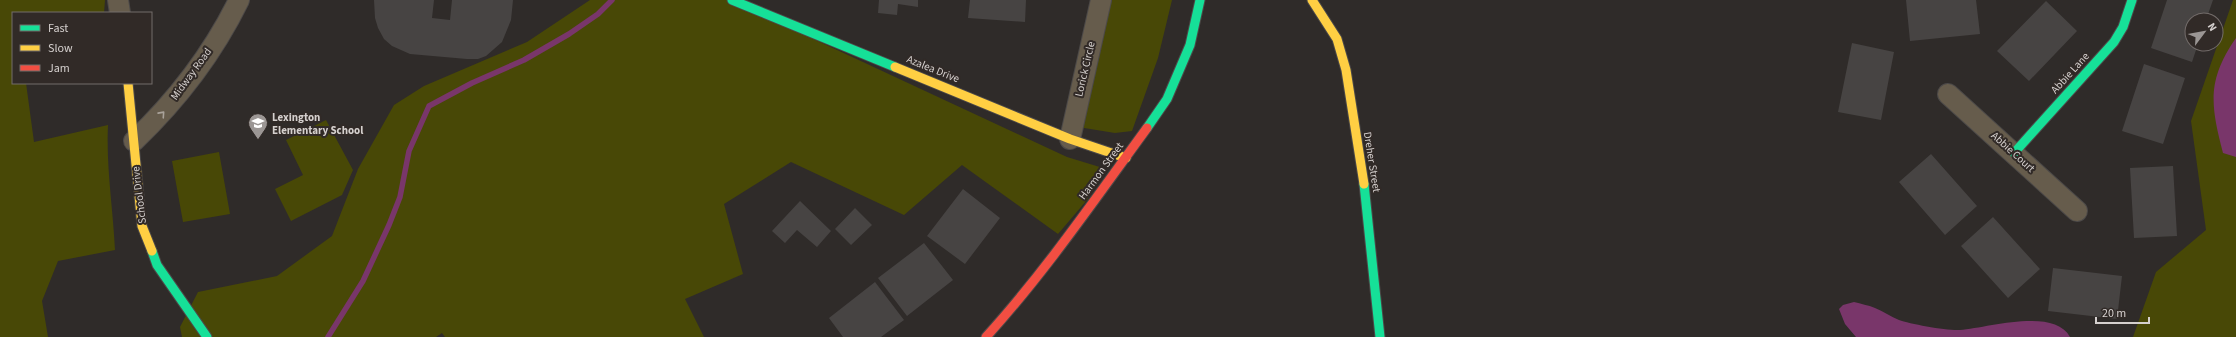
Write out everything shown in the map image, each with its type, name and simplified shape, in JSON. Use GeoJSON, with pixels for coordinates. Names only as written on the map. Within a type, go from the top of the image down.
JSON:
{"type":"FeatureCollection","features":[{"type":"Feature","properties":{"kind":"street"},"geometry":{"type":"LineString","coordinates":[[118,0],[120,12]]}},
{"type":"Feature","properties":{"kind":"street","name":"Midway Road"},"geometry":{"type":"LineString","coordinates":[[134,141],[176,97],[208,53],[239,0]]}},
{"type":"Feature","properties":{"kind":"street","name":"Azalea Drive"},"geometry":{"type":"LineString","coordinates":[[732,0],[1070,139],[1126,158]]}},
{"type":"Feature","properties":{"kind":"street","name":"Lorick Circle"},"geometry":{"type":"LineString","coordinates":[[1070,139],[1101,0]]}},
{"type":"Feature","properties":{"kind":"street","name":"Harmon Street"},"geometry":{"type":"LineString","coordinates":[[986,337],[1016,304],[1126,158],[1167,99],[1190,45],[1200,0]]}},
{"type":"Feature","properties":{"kind":"street","name":"Dreher Street"},"geometry":{"type":"LineString","coordinates":[[1312,0],[1337,39],[1346,70],[1362,169],[1380,337]]}},
{"type":"Feature","properties":{"kind":"street","name":"Abbie Lane"},"geometry":{"type":"LineString","coordinates":[[2014,153],[2114,42],[2123,27],[2132,0]]}},
{"type":"Feature","properties":{"kind":"street","name":"School Drive"},"geometry":{"type":"LineString","coordinates":[[128,84],[142,226],[157,264],[207,337]]}},
{"type":"Feature","properties":{"kind":"street","name":"Abbie Court"},"geometry":{"type":"LineString","coordinates":[[1948,94],[2077,211]]}},
{"type":"Feature","properties":{"kind":"shaded area"},"geometry":{"type":"Polygon","coordinates":[[[0,0],[105,0],[104,12],[12,12],[12,84],[26,84],[34,142],[108,125],[109,172],[115,250],[58,261],[42,301],[48,337],[0,337],[0,0]]]}},
{"type":"Feature","properties":{"kind":"shaded area"},"geometry":{"type":"Polygon","coordinates":[[[590,0],[730,0],[1067,157],[1103,168],[1087,200],[1058,234],[962,165],[904,215],[791,162],[724,204],[743,274],[685,299],[704,337],[445,337],[442,333],[436,337],[182,337],[180,327],[198,292],[277,276],[332,236],[358,169],[394,105],[424,86],[527,42],[590,0]]]}},
{"type":"Feature","properties":{"kind":"shaded area"},"geometry":{"type":"Polygon","coordinates":[[[1107,0],[1172,0],[1158,58],[1132,131],[1115,133],[1078,127],[1107,0]]]}},
{"type":"Feature","properties":{"kind":"shaded area"},"geometry":{"type":"Polygon","coordinates":[[[2233,0],[2236,0],[2236,337],[2133,337],[2156,272],[2206,230],[2191,121],[2215,52],[2224,52],[2224,26],[2233,0]]]}},
{"type":"Feature","properties":{"kind":"shaded area"},"geometry":{"type":"Polygon","coordinates":[[[2236,38],[2236,157],[2223,153],[2216,121],[2214,94],[2220,68],[2226,53],[2236,38]]]}},
{"type":"Feature","properties":{"kind":"shaded area"},"geometry":{"type":"Polygon","coordinates":[[[326,120],[353,170],[342,195],[291,221],[275,189],[303,175],[286,140],[326,120]]]}},
{"type":"Feature","properties":{"kind":"shaded area"},"geometry":{"type":"Polygon","coordinates":[[[219,152],[230,214],[183,222],[172,161],[219,152]]]}},
{"type":"Feature","properties":{"kind":"shaded area"},"geometry":{"type":"Polygon","coordinates":[[[1854,302],[1875,308],[1899,320],[1929,327],[1960,330],[2002,323],[2035,321],[2050,323],[2062,328],[2070,337],[1856,337],[1845,324],[1839,309],[1843,305],[1854,302]]]}},
{"type":"Feature","properties":{"kind":"building"},"geometry":{"type":"Polygon","coordinates":[[[374,0],[434,0],[432,18],[450,20],[452,0],[513,0],[511,20],[502,42],[486,56],[478,59],[467,59],[410,54],[392,46],[384,39],[378,28],[375,18],[374,0]]]}},
{"type":"Feature","properties":{"kind":"building"},"geometry":{"type":"Polygon","coordinates":[[[879,0],[918,0],[918,7],[898,4],[897,15],[878,13],[879,0]]]}},
{"type":"Feature","properties":{"kind":"building"},"geometry":{"type":"Polygon","coordinates":[[[970,0],[1026,0],[1025,22],[968,18],[970,0]]]}},
{"type":"Feature","properties":{"kind":"building"},"geometry":{"type":"Polygon","coordinates":[[[1906,0],[1976,0],[1980,34],[1910,41],[1906,0]]]}},
{"type":"Feature","properties":{"kind":"building"},"geometry":{"type":"Polygon","coordinates":[[[2167,0],[2213,0],[2209,12],[2184,12],[2184,52],[2195,52],[2192,62],[2151,48],[2167,0]]]}},
{"type":"Feature","properties":{"kind":"building"},"geometry":{"type":"Polygon","coordinates":[[[2046,1],[2077,31],[2029,81],[1997,51],[2046,1]]]}},
{"type":"Feature","properties":{"kind":"building"},"geometry":{"type":"Polygon","coordinates":[[[1852,43],[1894,52],[1881,120],[1838,112],[1852,43]]]}},
{"type":"Feature","properties":{"kind":"building"},"geometry":{"type":"Polygon","coordinates":[[[2144,64],[2185,78],[2163,144],[2122,131],[2144,64]]]}},
{"type":"Feature","properties":{"kind":"building"},"geometry":{"type":"Polygon","coordinates":[[[1931,154],[1977,206],[1945,235],[1899,182],[1931,154]]]}},
{"type":"Feature","properties":{"kind":"building"},"geometry":{"type":"Polygon","coordinates":[[[2173,166],[2177,236],[2134,238],[2130,168],[2173,166]]]}},
{"type":"Feature","properties":{"kind":"building"},"geometry":{"type":"Polygon","coordinates":[[[963,189],[1000,218],[965,264],[927,236],[963,189]]]}},
{"type":"Feature","properties":{"kind":"building"},"geometry":{"type":"Polygon","coordinates":[[[800,201],[831,231],[817,247],[797,230],[785,243],[772,231],[800,201]]]}},
{"type":"Feature","properties":{"kind":"building"},"geometry":{"type":"Polygon","coordinates":[[[855,208],[872,225],[851,245],[835,229],[855,208]]]}},
{"type":"Feature","properties":{"kind":"building"},"geometry":{"type":"Polygon","coordinates":[[[1993,217],[2040,269],[2008,298],[1961,246],[1993,217]]]}},
{"type":"Feature","properties":{"kind":"building"},"geometry":{"type":"Polygon","coordinates":[[[924,243],[953,280],[907,316],[878,278],[924,243]]]}},
{"type":"Feature","properties":{"kind":"building"},"geometry":{"type":"Polygon","coordinates":[[[2053,268],[2122,276],[2117,319],[2048,311],[2053,268]]]}},
{"type":"Feature","properties":{"kind":"building"},"geometry":{"type":"Polygon","coordinates":[[[875,282],[904,320],[881,337],[843,337],[829,318],[875,282]]]}},
{"type":"Feature","properties":{"kind":"waterway"},"geometry":{"type":"LineString","coordinates":[[328,337],[363,281],[389,225],[400,197],[409,151],[429,106],[472,83],[524,60],[569,34],[598,14],[612,0]]}},
{"type":"Feature","properties":{"kind":"traffic: fast"},"geometry":{"type":"LineString","coordinates":[[732,0],[895,67]]}},
{"type":"Feature","properties":{"kind":"traffic: fast"},"geometry":{"type":"LineString","coordinates":[[1147,128],[1167,99],[1190,45],[1200,0]]}},
{"type":"Feature","properties":{"kind":"traffic: fast"},"geometry":{"type":"LineString","coordinates":[[2014,153],[2114,42],[2123,27],[2132,0]]}},
{"type":"Feature","properties":{"kind":"traffic: fast"},"geometry":{"type":"LineString","coordinates":[[1364,184],[1380,337]]}},
{"type":"Feature","properties":{"kind":"traffic: fast"},"geometry":{"type":"LineString","coordinates":[[152,251],[157,265],[207,337]]}},
{"type":"Feature","properties":{"kind":"traffic: slow"},"geometry":{"type":"LineString","coordinates":[[1312,0],[1337,39],[1346,70],[1364,184]]}},
{"type":"Feature","properties":{"kind":"traffic: slow"},"geometry":{"type":"LineString","coordinates":[[895,67],[1070,139],[1126,158]]}},
{"type":"Feature","properties":{"kind":"traffic: slow"},"geometry":{"type":"LineString","coordinates":[[128,84],[142,226],[152,251]]}},
{"type":"Feature","properties":{"kind":"traffic: jam"},"geometry":{"type":"LineString","coordinates":[[986,337],[1029,287],[1147,128]]}},
{"type":"Feature","properties":{"kind":"place","name":"Lexington Elementary School"},"geometry":{"type":"Point","coordinates":[258,140]}}]}
